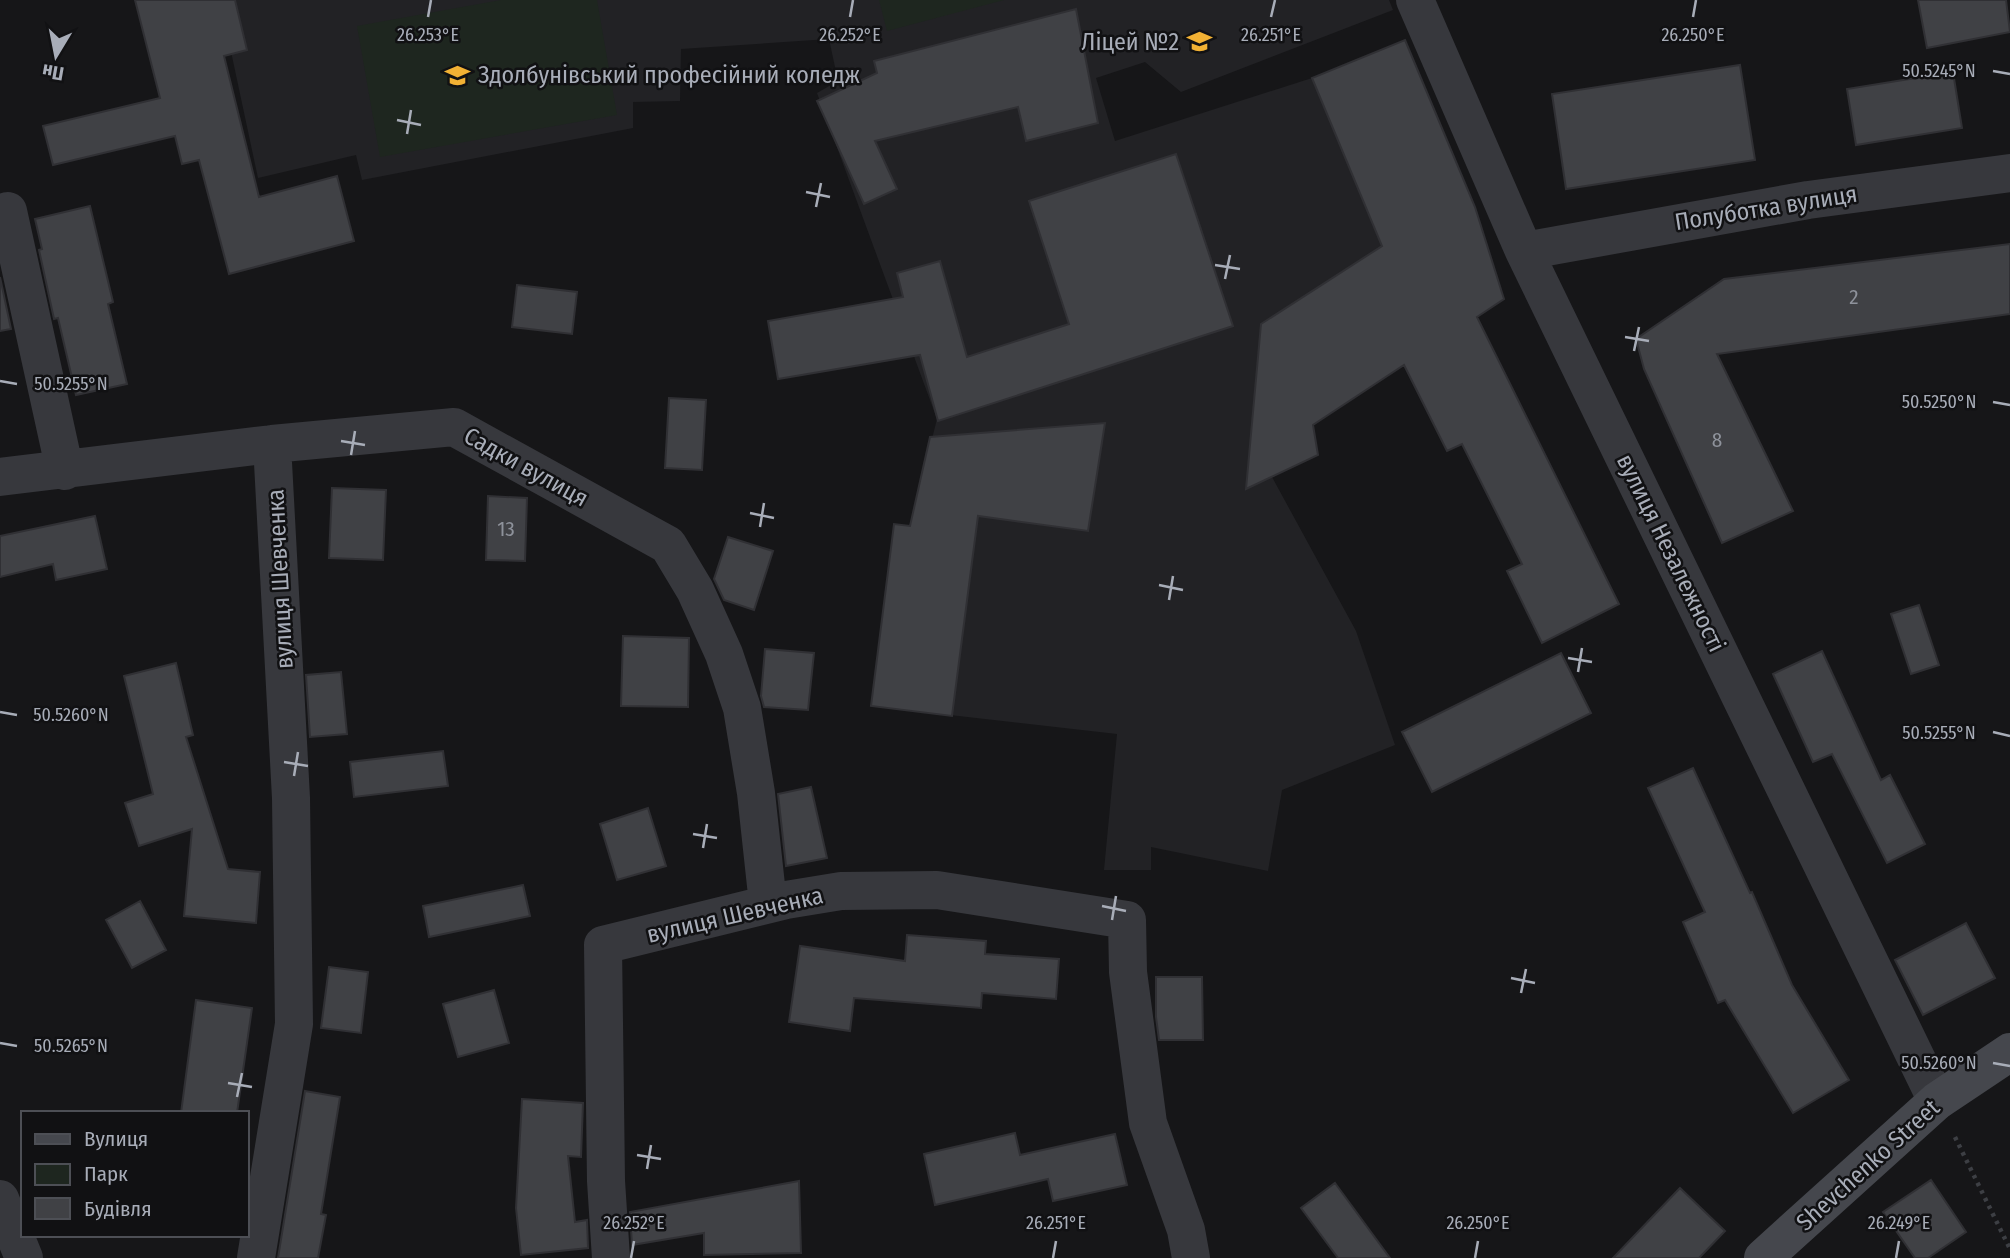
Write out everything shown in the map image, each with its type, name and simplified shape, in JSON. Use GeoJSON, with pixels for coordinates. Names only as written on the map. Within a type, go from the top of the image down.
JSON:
{"type":"FeatureCollection","features":[{"type":"Feature","properties":{"kind":"main road","name":"Shevchenko Street"},"geometry":{"type":"LineString","coordinates":[[1763,1258],[1937,1101],[2010,1052]]}},
{"type":"Feature","properties":{"kind":"street","name":"вулиця Незалежності"},"geometry":{"type":"LineString","coordinates":[[1415,0],[1524,251],[1937,1101]]}},
{"type":"Feature","properties":{"kind":"street","name":"Полуботка вулиця"},"geometry":{"type":"LineString","coordinates":[[1524,251],[1808,200],[2010,173]]}},
{"type":"Feature","properties":{"kind":"street"},"geometry":{"type":"LineString","coordinates":[[0,213],[8,211],[65,471]]}},
{"type":"Feature","properties":{"kind":"street","name":"Садки вулиця"},"geometry":{"type":"LineString","coordinates":[[0,477],[272,444],[454,427],[668,545],[695,590],[724,654],[742,708],[756,793],[768,904]]}},
{"type":"Feature","properties":{"kind":"street","name":"вулиця Шевченка"},"geometry":{"type":"LineString","coordinates":[[256,1258],[294,1024],[291,798],[272,444]]}},
{"type":"Feature","properties":{"kind":"street","name":"вулиця Шевченка"},"geometry":{"type":"LineString","coordinates":[[611,1258],[606,1181],[603,945],[768,904],[841,891],[937,890],[1127,920],[1129,972],[1148,1124],[1186,1230],[1191,1258]]}},
{"type":"Feature","properties":{"kind":"street"},"geometry":{"type":"LineString","coordinates":[[0,1199],[24,1258]]}},
{"type":"Feature","properties":{"kind":"path"},"geometry":{"type":"LineString","coordinates":[[1937,1101],[2010,1249]]}},
{"type":"Feature","properties":{"kind":"shaded area"},"geometry":{"type":"Polygon","coordinates":[[[220,0],[1389,0],[1393,10],[1181,92],[1145,62],[1096,78],[1115,141],[1312,78],[1405,40],[1504,299],[1313,425],[1318,455],[1272,477],[1356,631],[1395,745],[1282,790],[1268,871],[1151,847],[1151,870],[1104,870],[1117,734],[871,706],[894,524],[910,526],[937,419],[817,93],[838,81],[829,39],[681,49],[680,101],[633,102],[633,128],[362,180],[356,155],[258,178],[220,0]]]}},
{"type":"Feature","properties":{"kind":"green space"},"geometry":{"type":"Polygon","coordinates":[[[501,0],[597,0],[617,115],[380,157],[357,26],[501,0]]]}},
{"type":"Feature","properties":{"kind":"green space"},"geometry":{"type":"Polygon","coordinates":[[[879,0],[1004,0],[887,31],[879,0]]]}},
{"type":"Feature","properties":{"kind":"building"},"geometry":{"type":"Polygon","coordinates":[[[135,0],[235,0],[247,50],[224,56],[259,197],[337,176],[354,241],[229,274],[199,160],[182,164],[175,136],[53,165],[43,126],[160,98],[135,0]]]}},
{"type":"Feature","properties":{"kind":"building"},"geometry":{"type":"Polygon","coordinates":[[[1918,0],[2006,0],[2010,32],[1927,48],[1918,0]]]}},
{"type":"Feature","properties":{"kind":"building"},"geometry":{"type":"Polygon","coordinates":[[[1076,9],[1098,123],[1026,141],[1018,107],[875,141],[897,189],[864,204],[817,101],[877,73],[874,61],[1076,9]]]}},
{"type":"Feature","properties":{"kind":"building"},"geometry":{"type":"Polygon","coordinates":[[[1405,40],[1475,207],[1504,299],[1477,317],[1619,604],[1542,643],[1507,571],[1522,564],[1462,444],[1447,451],[1404,365],[1313,425],[1318,455],[1246,489],[1261,324],[1382,246],[1312,78],[1405,40]]]}},
{"type":"Feature","properties":{"kind":"building"},"geometry":{"type":"Polygon","coordinates":[[[1740,65],[1755,160],[1566,189],[1552,94],[1740,65]]]}},
{"type":"Feature","properties":{"kind":"building"},"geometry":{"type":"Polygon","coordinates":[[[1953,72],[1962,128],[1856,145],[1847,89],[1953,72]]]}},
{"type":"Feature","properties":{"kind":"building"},"geometry":{"type":"Polygon","coordinates":[[[1176,154],[1233,326],[938,421],[920,355],[778,379],[768,321],[903,297],[897,273],[940,261],[967,357],[1069,324],[1029,201],[1176,154]]]}},
{"type":"Feature","properties":{"kind":"building"},"geometry":{"type":"Polygon","coordinates":[[[90,206],[113,302],[108,304],[127,384],[76,395],[58,318],[54,319],[35,219],[90,206]]]}},
{"type":"Feature","properties":{"kind":"building"},"geometry":{"type":"Polygon","coordinates":[[[2010,244],[2010,314],[1717,354],[1793,511],[1722,543],[1644,369],[1636,339],[1724,279],[2010,244]]]}},
{"type":"Feature","properties":{"kind":"building"},"geometry":{"type":"Polygon","coordinates":[[[0,277],[11,329],[0,331],[0,277]]]}},
{"type":"Feature","properties":{"kind":"building"},"geometry":{"type":"Polygon","coordinates":[[[517,285],[577,292],[572,334],[512,327],[517,285]]]}},
{"type":"Feature","properties":{"kind":"building"},"geometry":{"type":"Polygon","coordinates":[[[669,398],[706,400],[702,470],[665,468],[669,398]]]}},
{"type":"Feature","properties":{"kind":"building"},"geometry":{"type":"Polygon","coordinates":[[[1105,423],[1088,531],[978,516],[952,716],[871,706],[894,524],[910,526],[930,437],[1105,423]]]}},
{"type":"Feature","properties":{"kind":"building"},"geometry":{"type":"Polygon","coordinates":[[[332,488],[386,490],[383,560],[329,558],[332,488]]]}},
{"type":"Feature","properties":{"kind":"building"},"geometry":{"type":"Polygon","coordinates":[[[488,496],[527,498],[525,561],[486,560],[488,496]]]}},
{"type":"Feature","properties":{"kind":"building"},"geometry":{"type":"Polygon","coordinates":[[[95,516],[107,569],[56,580],[53,564],[0,577],[0,536],[95,516]]]}},
{"type":"Feature","properties":{"kind":"building"},"geometry":{"type":"Polygon","coordinates":[[[728,537],[773,551],[754,610],[724,600],[714,579],[728,537]]]}},
{"type":"Feature","properties":{"kind":"building"},"geometry":{"type":"Polygon","coordinates":[[[1919,605],[1939,665],[1911,674],[1891,614],[1919,605]]]}},
{"type":"Feature","properties":{"kind":"building"},"geometry":{"type":"Polygon","coordinates":[[[623,636],[689,638],[688,707],[621,706],[623,636]]]}},
{"type":"Feature","properties":{"kind":"building"},"geometry":{"type":"Polygon","coordinates":[[[765,649],[814,653],[808,710],[764,707],[761,696],[765,649]]]}},
{"type":"Feature","properties":{"kind":"building"},"geometry":{"type":"Polygon","coordinates":[[[1822,651],[1881,780],[1890,775],[1925,844],[1887,863],[1832,754],[1813,762],[1773,674],[1822,651]]]}},
{"type":"Feature","properties":{"kind":"building"},"geometry":{"type":"Polygon","coordinates":[[[1561,653],[1591,713],[1432,792],[1402,732],[1561,653]]]}},
{"type":"Feature","properties":{"kind":"building"},"geometry":{"type":"Polygon","coordinates":[[[176,663],[193,735],[186,737],[228,869],[260,872],[256,923],[184,916],[192,829],[139,846],[125,803],[153,794],[124,676],[176,663]]]}},
{"type":"Feature","properties":{"kind":"building"},"geometry":{"type":"Polygon","coordinates":[[[341,672],[347,734],[310,737],[306,675],[341,672]]]}},
{"type":"Feature","properties":{"kind":"building"},"geometry":{"type":"Polygon","coordinates":[[[443,751],[448,786],[354,797],[350,762],[443,751]]]}},
{"type":"Feature","properties":{"kind":"building"},"geometry":{"type":"Polygon","coordinates":[[[1693,768],[1750,893],[1752,892],[1792,985],[1849,1080],[1793,1113],[1725,1000],[1718,1003],[1683,922],[1705,912],[1648,788],[1693,768]]]}},
{"type":"Feature","properties":{"kind":"building"},"geometry":{"type":"Polygon","coordinates":[[[811,787],[827,858],[786,866],[778,794],[811,787]]]}},
{"type":"Feature","properties":{"kind":"building"},"geometry":{"type":"Polygon","coordinates":[[[648,808],[666,866],[617,880],[600,824],[648,808]]]}},
{"type":"Feature","properties":{"kind":"building"},"geometry":{"type":"Polygon","coordinates":[[[523,885],[530,916],[429,937],[423,906],[523,885]]]}},
{"type":"Feature","properties":{"kind":"building"},"geometry":{"type":"Polygon","coordinates":[[[140,901],[166,950],[132,968],[106,920],[140,901]]]}},
{"type":"Feature","properties":{"kind":"building"},"geometry":{"type":"Polygon","coordinates":[[[1966,923],[1995,978],[1923,1015],[1895,960],[1966,923]]]}},
{"type":"Feature","properties":{"kind":"building"},"geometry":{"type":"Polygon","coordinates":[[[907,935],[986,941],[985,954],[1059,959],[1056,999],[982,993],[981,1008],[854,998],[850,1031],[789,1022],[800,946],[905,961],[907,935]]]}},
{"type":"Feature","properties":{"kind":"building"},"geometry":{"type":"Polygon","coordinates":[[[329,967],[368,972],[361,1033],[321,1028],[329,967]]]}},
{"type":"Feature","properties":{"kind":"building"},"geometry":{"type":"Polygon","coordinates":[[[1156,977],[1202,977],[1203,1040],[1159,1040],[1156,977]]]}},
{"type":"Feature","properties":{"kind":"building"},"geometry":{"type":"Polygon","coordinates":[[[494,990],[509,1043],[458,1057],[443,1004],[494,990]]]}},
{"type":"Feature","properties":{"kind":"building"},"geometry":{"type":"Polygon","coordinates":[[[196,1000],[252,1008],[237,1111],[181,1111],[196,1000]]]}},
{"type":"Feature","properties":{"kind":"building"},"geometry":{"type":"Polygon","coordinates":[[[305,1091],[340,1097],[321,1214],[326,1215],[318,1258],[278,1258],[305,1091]]]}},
{"type":"Feature","properties":{"kind":"building"},"geometry":{"type":"Polygon","coordinates":[[[522,1099],[583,1103],[581,1157],[568,1156],[575,1222],[587,1220],[588,1248],[521,1255],[516,1208],[522,1099]]]}},
{"type":"Feature","properties":{"kind":"building"},"geometry":{"type":"Polygon","coordinates":[[[1015,1133],[1020,1155],[1115,1134],[1127,1185],[1053,1201],[1048,1179],[935,1205],[924,1154],[1015,1133]]]}},
{"type":"Feature","properties":{"kind":"building"},"geometry":{"type":"Polygon","coordinates":[[[1931,1180],[1966,1232],[1928,1258],[1915,1258],[1883,1212],[1931,1180]]]}},
{"type":"Feature","properties":{"kind":"building"},"geometry":{"type":"Polygon","coordinates":[[[799,1181],[801,1253],[704,1255],[704,1233],[632,1245],[630,1212],[799,1181]]]}},
{"type":"Feature","properties":{"kind":"building"},"geometry":{"type":"Polygon","coordinates":[[[1335,1183],[1390,1258],[1338,1258],[1301,1208],[1335,1183]]]}},
{"type":"Feature","properties":{"kind":"building"},"geometry":{"type":"Polygon","coordinates":[[[1680,1188],[1725,1231],[1699,1258],[1613,1258],[1680,1188]]]}},
{"type":"Feature","properties":{"kind":"place","name":"Ліцей №2"},"geometry":{"type":"Point","coordinates":[1199,42]}},
{"type":"Feature","properties":{"kind":"place","name":"Здолбунівський професійний коледж"},"geometry":{"type":"Point","coordinates":[458,75]}}]}
